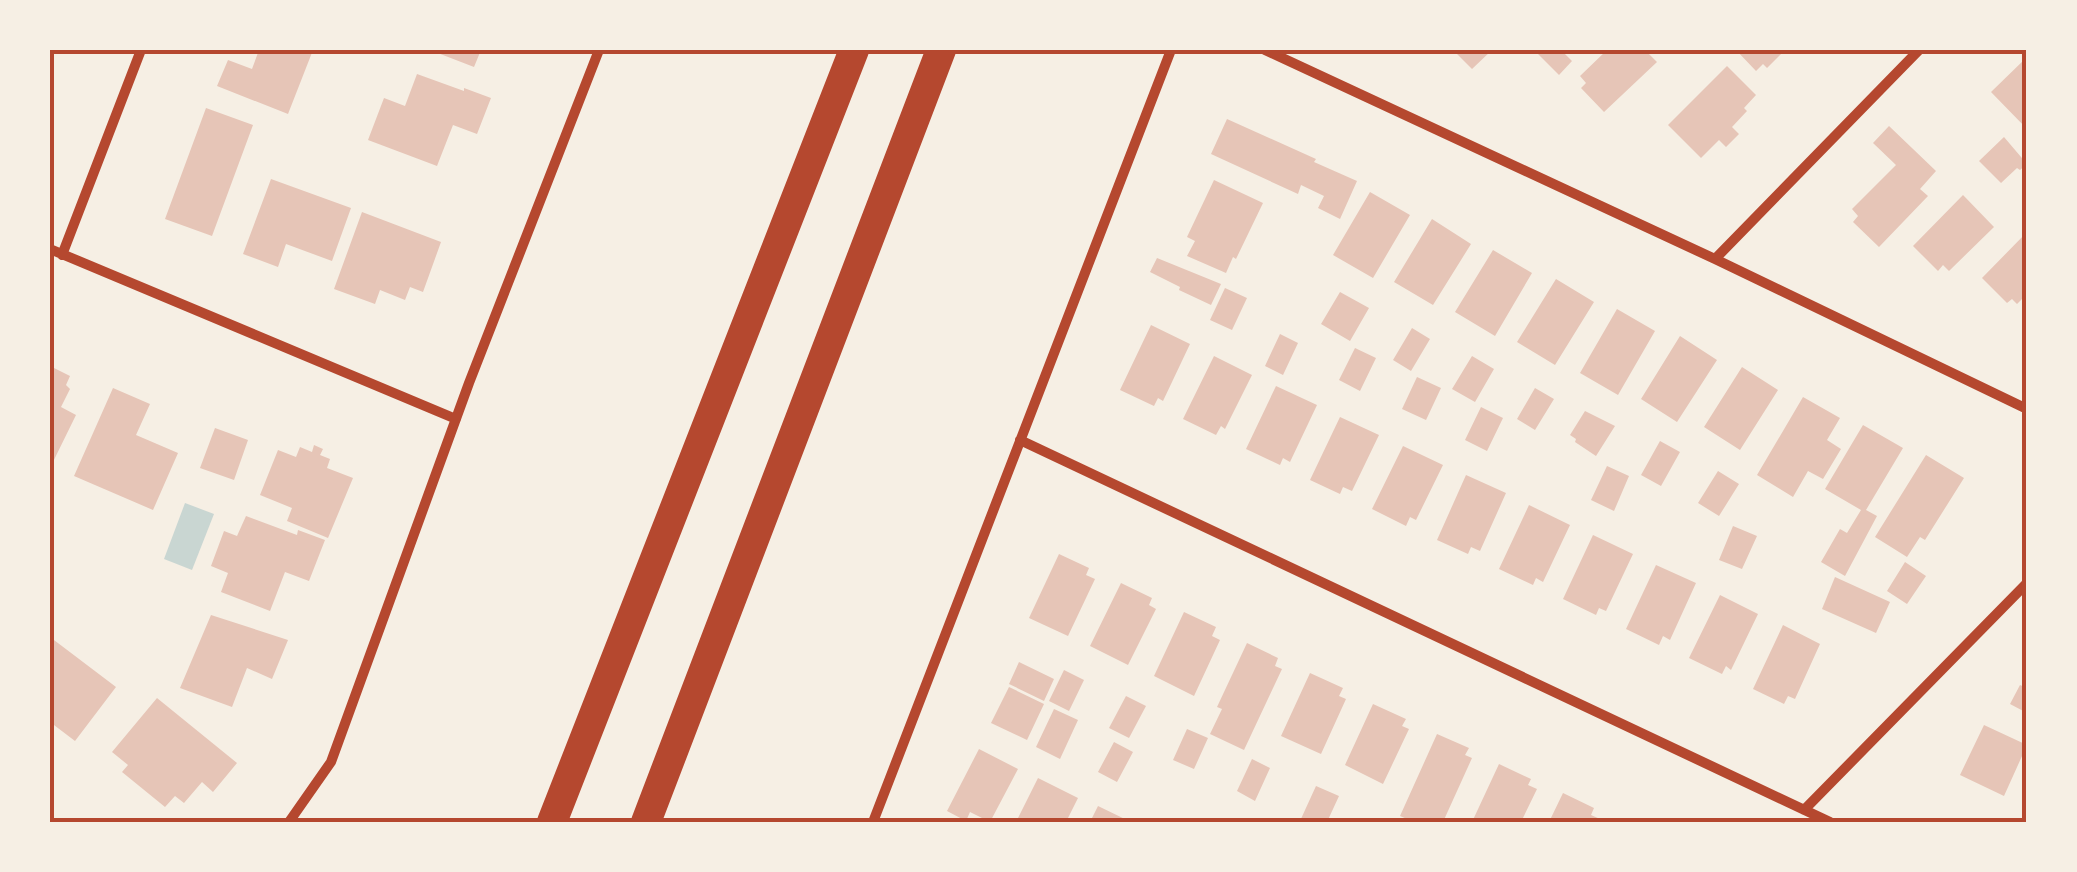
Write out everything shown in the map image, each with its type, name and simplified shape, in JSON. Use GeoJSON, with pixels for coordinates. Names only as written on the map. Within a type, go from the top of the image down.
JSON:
{"type":"FeatureCollection","features":[{"type":"Feature","properties":{"kind":"highway"},"geometry":{"type":"LineString","coordinates":[[552,822],[854,50]]}},
{"type":"Feature","properties":{"kind":"highway"},"geometry":{"type":"LineString","coordinates":[[646,822],[941,50]]}},
{"type":"Feature","properties":{"kind":"street"},"geometry":{"type":"LineString","coordinates":[[62,256],[140,50]]}},
{"type":"Feature","properties":{"kind":"street"},"geometry":{"type":"LineString","coordinates":[[289,822],[331,762],[456,419],[599,50]]}},
{"type":"Feature","properties":{"kind":"street"},"geometry":{"type":"LineString","coordinates":[[873,822],[1171,50]]}},
{"type":"Feature","properties":{"kind":"street"},"geometry":{"type":"LineString","coordinates":[[1715,259],[1919,50]]}},
{"type":"Feature","properties":{"kind":"street"},"geometry":{"type":"LineString","coordinates":[[1273,51],[2027,409]]}},
{"type":"Feature","properties":{"kind":"street"},"geometry":{"type":"LineString","coordinates":[[50,249],[456,419]]}},
{"type":"Feature","properties":{"kind":"street"},"geometry":{"type":"LineString","coordinates":[[1020,440],[1830,822]]}},
{"type":"Feature","properties":{"kind":"street"},"geometry":{"type":"LineString","coordinates":[[1804,810],[2027,582]]}},
{"type":"Feature","properties":{"kind":"shaded area"},"geometry":{"type":"Polygon","coordinates":[[[185,503],[214,514],[192,570],[164,559],[185,503]]]}},
{"type":"Feature","properties":{"kind":"building"},"geometry":{"type":"Polygon","coordinates":[[[259,50],[313,50],[288,114],[217,86],[228,60],[252,69],[259,50]]]}},
{"type":"Feature","properties":{"kind":"building"},"geometry":{"type":"Polygon","coordinates":[[[430,50],[481,50],[474,67],[430,50]]]}},
{"type":"Feature","properties":{"kind":"building"},"geometry":{"type":"Polygon","coordinates":[[[1453,50],[1492,50],[1472,69],[1453,50]]]}},
{"type":"Feature","properties":{"kind":"building"},"geometry":{"type":"Polygon","coordinates":[[[1534,50],[1561,50],[1572,61],[1559,75],[1534,50]]]}},
{"type":"Feature","properties":{"kind":"building"},"geometry":{"type":"Polygon","coordinates":[[[1607,50],[1645,50],[1657,62],[1604,112],[1581,88],[1586,83],[1580,76],[1607,50]]]}},
{"type":"Feature","properties":{"kind":"building"},"geometry":{"type":"Polygon","coordinates":[[[1736,50],[1785,50],[1767,68],[1763,64],[1756,71],[1736,50]]]}},
{"type":"Feature","properties":{"kind":"building"},"geometry":{"type":"Polygon","coordinates":[[[2027,57],[2027,129],[1991,92],[2027,57]]]}},
{"type":"Feature","properties":{"kind":"building"},"geometry":{"type":"Polygon","coordinates":[[[1727,66],[1756,95],[1732,127],[1739,134],[1726,147],[1719,140],[1701,158],[1668,125],[1727,66]]]}},
{"type":"Feature","properties":{"kind":"building"},"geometry":{"type":"Polygon","coordinates":[[[417,74],[491,98],[477,134],[453,125],[437,166],[368,140],[384,98],[405,106],[417,74]]]}},
{"type":"Feature","properties":{"kind":"building"},"geometry":{"type":"Polygon","coordinates":[[[206,108],[253,125],[212,236],[165,219],[206,108]]]}},
{"type":"Feature","properties":{"kind":"building"},"geometry":{"type":"Polygon","coordinates":[[[1227,119],[1357,181],[1340,219],[1318,208],[1324,196],[1301,185],[1298,194],[1211,154],[1227,119]]]}},
{"type":"Feature","properties":{"kind":"building"},"geometry":{"type":"Polygon","coordinates":[[[1889,126],[1936,171],[1920,189],[1928,196],[1879,247],[1853,222],[1858,216],[1852,209],[1896,165],[1873,143],[1889,126]]]}},
{"type":"Feature","properties":{"kind":"building"},"geometry":{"type":"Polygon","coordinates":[[[2004,137],[2027,164],[2001,183],[1979,161],[2004,137]]]}},
{"type":"Feature","properties":{"kind":"building"},"geometry":{"type":"Polygon","coordinates":[[[271,179],[351,208],[332,261],[286,244],[278,267],[243,254],[271,179]]]}},
{"type":"Feature","properties":{"kind":"building"},"geometry":{"type":"Polygon","coordinates":[[[1214,180],[1263,203],[1226,273],[1187,256],[1195,241],[1187,237],[1214,180]]]}},
{"type":"Feature","properties":{"kind":"building"},"geometry":{"type":"Polygon","coordinates":[[[1370,192],[1410,215],[1373,278],[1333,255],[1370,192]]]}},
{"type":"Feature","properties":{"kind":"building"},"geometry":{"type":"Polygon","coordinates":[[[1963,195],[1994,227],[1949,271],[1943,265],[1938,271],[1913,246],[1963,195]]]}},
{"type":"Feature","properties":{"kind":"building"},"geometry":{"type":"Polygon","coordinates":[[[362,212],[441,242],[423,292],[410,287],[405,300],[380,290],[375,304],[334,289],[362,212]]]}},
{"type":"Feature","properties":{"kind":"building"},"geometry":{"type":"Polygon","coordinates":[[[1432,219],[1471,244],[1433,305],[1394,282],[1432,219]]]}},
{"type":"Feature","properties":{"kind":"building"},"geometry":{"type":"Polygon","coordinates":[[[2027,232],[2027,294],[2017,304],[2012,299],[2007,303],[1982,278],[2027,232]]]}},
{"type":"Feature","properties":{"kind":"building"},"geometry":{"type":"Polygon","coordinates":[[[1493,250],[1532,273],[1495,336],[1455,312],[1493,250]]]}},
{"type":"Feature","properties":{"kind":"building"},"geometry":{"type":"Polygon","coordinates":[[[1157,258],[1221,284],[1211,305],[1150,272],[1157,258]]]}},
{"type":"Feature","properties":{"kind":"building"},"geometry":{"type":"Polygon","coordinates":[[[1556,279],[1594,302],[1555,365],[1517,342],[1556,279]]]}},
{"type":"Feature","properties":{"kind":"building"},"geometry":{"type":"Polygon","coordinates":[[[1225,288],[1247,298],[1232,330],[1210,320],[1225,288]]]}},
{"type":"Feature","properties":{"kind":"building"},"geometry":{"type":"Polygon","coordinates":[[[1340,292],[1369,308],[1350,341],[1321,324],[1340,292]]]}},
{"type":"Feature","properties":{"kind":"building"},"geometry":{"type":"Polygon","coordinates":[[[1617,309],[1655,331],[1618,395],[1580,373],[1617,309]]]}},
{"type":"Feature","properties":{"kind":"building"},"geometry":{"type":"Polygon","coordinates":[[[1151,325],[1190,344],[1163,401],[1158,398],[1154,406],[1120,390],[1151,325]]]}},
{"type":"Feature","properties":{"kind":"building"},"geometry":{"type":"Polygon","coordinates":[[[1412,328],[1430,339],[1411,371],[1393,360],[1412,328]]]}},
{"type":"Feature","properties":{"kind":"building"},"geometry":{"type":"Polygon","coordinates":[[[1280,334],[1298,343],[1283,375],[1265,366],[1280,334]]]}},
{"type":"Feature","properties":{"kind":"building"},"geometry":{"type":"Polygon","coordinates":[[[1680,336],[1717,360],[1677,422],[1641,399],[1680,336]]]}},
{"type":"Feature","properties":{"kind":"building"},"geometry":{"type":"Polygon","coordinates":[[[1355,348],[1376,358],[1360,391],[1339,380],[1355,348]]]}},
{"type":"Feature","properties":{"kind":"building"},"geometry":{"type":"Polygon","coordinates":[[[1214,356],[1252,375],[1225,429],[1221,426],[1216,435],[1183,419],[1214,356]]]}},
{"type":"Feature","properties":{"kind":"building"},"geometry":{"type":"Polygon","coordinates":[[[1472,356],[1494,369],[1475,402],[1452,389],[1472,356]]]}},
{"type":"Feature","properties":{"kind":"building"},"geometry":{"type":"Polygon","coordinates":[[[50,366],[70,376],[66,385],[70,389],[61,407],[76,415],[50,468],[50,366]]]}},
{"type":"Feature","properties":{"kind":"building"},"geometry":{"type":"Polygon","coordinates":[[[1742,367],[1778,390],[1740,450],[1704,427],[1742,367]]]}},
{"type":"Feature","properties":{"kind":"building"},"geometry":{"type":"Polygon","coordinates":[[[1417,377],[1441,388],[1426,420],[1402,409],[1417,377]]]}},
{"type":"Feature","properties":{"kind":"building"},"geometry":{"type":"Polygon","coordinates":[[[1276,386],[1317,405],[1290,462],[1283,458],[1280,465],[1246,449],[1276,386]]]}},
{"type":"Feature","properties":{"kind":"building"},"geometry":{"type":"Polygon","coordinates":[[[113,388],[150,404],[136,435],[178,453],[153,510],[74,476],[113,388]]]}},
{"type":"Feature","properties":{"kind":"building"},"geometry":{"type":"Polygon","coordinates":[[[1535,388],[1554,399],[1535,430],[1517,419],[1535,388]]]}},
{"type":"Feature","properties":{"kind":"building"},"geometry":{"type":"Polygon","coordinates":[[[1803,397],[1840,418],[1827,440],[1841,449],[1823,479],[1808,471],[1793,497],[1757,475],[1803,397]]]}},
{"type":"Feature","properties":{"kind":"building"},"geometry":{"type":"Polygon","coordinates":[[[1481,407],[1503,418],[1487,451],[1465,440],[1481,407]]]}},
{"type":"Feature","properties":{"kind":"building"},"geometry":{"type":"Polygon","coordinates":[[[1585,411],[1615,426],[1596,456],[1570,435],[1585,411]]]}},
{"type":"Feature","properties":{"kind":"building"},"geometry":{"type":"Polygon","coordinates":[[[1340,417],[1379,435],[1352,491],[1343,487],[1340,494],[1310,480],[1340,417]]]}},
{"type":"Feature","properties":{"kind":"building"},"geometry":{"type":"Polygon","coordinates":[[[1863,425],[1903,448],[1866,510],[1877,516],[1845,576],[1821,562],[1840,529],[1847,533],[1861,510],[1825,489],[1863,425]]]}},
{"type":"Feature","properties":{"kind":"building"},"geometry":{"type":"Polygon","coordinates":[[[215,428],[248,440],[234,480],[200,468],[215,428]]]}},
{"type":"Feature","properties":{"kind":"building"},"geometry":{"type":"Polygon","coordinates":[[[1660,441],[1680,452],[1661,486],[1641,475],[1660,441]]]}},
{"type":"Feature","properties":{"kind":"building"},"geometry":{"type":"Polygon","coordinates":[[[314,445],[323,449],[320,455],[330,459],[327,468],[353,478],[328,538],[287,521],[292,508],[260,495],[278,450],[296,457],[300,447],[312,452],[314,445]]]}},
{"type":"Feature","properties":{"kind":"building"},"geometry":{"type":"Polygon","coordinates":[[[1403,446],[1443,465],[1416,520],[1410,517],[1406,526],[1372,509],[1403,446]]]}},
{"type":"Feature","properties":{"kind":"building"},"geometry":{"type":"Polygon","coordinates":[[[1926,455],[1964,478],[1925,540],[1920,537],[1907,557],[1875,537],[1926,455]]]}},
{"type":"Feature","properties":{"kind":"building"},"geometry":{"type":"Polygon","coordinates":[[[1607,466],[1629,476],[1614,511],[1591,500],[1607,466]]]}},
{"type":"Feature","properties":{"kind":"building"},"geometry":{"type":"Polygon","coordinates":[[[1718,471],[1739,484],[1719,516],[1698,503],[1718,471]]]}},
{"type":"Feature","properties":{"kind":"building"},"geometry":{"type":"Polygon","coordinates":[[[1466,475],[1506,493],[1480,551],[1471,547],[1468,554],[1437,540],[1466,475]]]}},
{"type":"Feature","properties":{"kind":"building"},"geometry":{"type":"Polygon","coordinates":[[[1529,505],[1570,525],[1543,582],[1536,578],[1533,585],[1499,569],[1529,505]]]}},
{"type":"Feature","properties":{"kind":"building"},"geometry":{"type":"Polygon","coordinates":[[[246,516],[297,535],[298,530],[325,540],[309,581],[285,572],[270,611],[221,592],[228,573],[211,566],[224,531],[237,536],[246,516]]]}},
{"type":"Feature","properties":{"kind":"building"},"geometry":{"type":"Polygon","coordinates":[[[1733,526],[1757,536],[1742,569],[1719,560],[1733,526]]]}},
{"type":"Feature","properties":{"kind":"building"},"geometry":{"type":"Polygon","coordinates":[[[1593,535],[1633,554],[1606,611],[1599,608],[1596,615],[1563,599],[1593,535]]]}},
{"type":"Feature","properties":{"kind":"building"},"geometry":{"type":"Polygon","coordinates":[[[1059,554],[1089,568],[1086,575],[1095,579],[1068,636],[1029,618],[1059,554]]]}},
{"type":"Feature","properties":{"kind":"building"},"geometry":{"type":"Polygon","coordinates":[[[1905,562],[1926,576],[1907,604],[1887,591],[1905,562]]]}},
{"type":"Feature","properties":{"kind":"building"},"geometry":{"type":"Polygon","coordinates":[[[1656,565],[1696,583],[1670,640],[1663,636],[1659,645],[1626,629],[1656,565]]]}},
{"type":"Feature","properties":{"kind":"building"},"geometry":{"type":"Polygon","coordinates":[[[1835,577],[1890,602],[1876,633],[1822,609],[1835,577]]]}},
{"type":"Feature","properties":{"kind":"building"},"geometry":{"type":"Polygon","coordinates":[[[1121,583],[1152,598],[1149,605],[1156,609],[1128,665],[1090,646],[1121,583]]]}},
{"type":"Feature","properties":{"kind":"building"},"geometry":{"type":"Polygon","coordinates":[[[1720,595],[1758,614],[1731,670],[1726,666],[1722,674],[1689,658],[1720,595]]]}},
{"type":"Feature","properties":{"kind":"building"},"geometry":{"type":"Polygon","coordinates":[[[1184,612],[1216,627],[1212,636],[1220,640],[1194,696],[1154,676],[1184,612]]]}},
{"type":"Feature","properties":{"kind":"building"},"geometry":{"type":"Polygon","coordinates":[[[211,615],[288,640],[272,679],[247,668],[232,707],[180,688],[211,615]]]}},
{"type":"Feature","properties":{"kind":"building"},"geometry":{"type":"Polygon","coordinates":[[[1783,625],[1820,644],[1795,699],[1788,696],[1784,704],[1753,689],[1783,625]]]}},
{"type":"Feature","properties":{"kind":"building"},"geometry":{"type":"Polygon","coordinates":[[[50,637],[116,687],[75,741],[50,722],[50,637]]]}},
{"type":"Feature","properties":{"kind":"building"},"geometry":{"type":"Polygon","coordinates":[[[1247,643],[1278,658],[1275,666],[1282,669],[1244,750],[1210,734],[1222,709],[1217,707],[1247,643]]]}},
{"type":"Feature","properties":{"kind":"building"},"geometry":{"type":"Polygon","coordinates":[[[1019,662],[1054,679],[1044,701],[1009,684],[1019,662]]]}},
{"type":"Feature","properties":{"kind":"building"},"geometry":{"type":"Polygon","coordinates":[[[1064,670],[1084,680],[1069,711],[1049,701],[1064,670]]]}},
{"type":"Feature","properties":{"kind":"building"},"geometry":{"type":"Polygon","coordinates":[[[1310,673],[1343,688],[1339,696],[1346,699],[1321,754],[1281,736],[1310,673]]]}},
{"type":"Feature","properties":{"kind":"building"},"geometry":{"type":"Polygon","coordinates":[[[2020,685],[2027,688],[2027,713],[2010,704],[2020,685]]]}},
{"type":"Feature","properties":{"kind":"building"},"geometry":{"type":"Polygon","coordinates":[[[1009,687],[1044,704],[1027,740],[991,723],[1009,687]]]}},
{"type":"Feature","properties":{"kind":"building"},"geometry":{"type":"Polygon","coordinates":[[[1126,696],[1146,706],[1129,738],[1109,728],[1126,696]]]}},
{"type":"Feature","properties":{"kind":"building"},"geometry":{"type":"Polygon","coordinates":[[[157,698],[237,763],[213,792],[202,782],[184,803],[175,796],[165,807],[122,772],[128,765],[112,752],[157,698]]]}},
{"type":"Feature","properties":{"kind":"building"},"geometry":{"type":"Polygon","coordinates":[[[1373,704],[1406,719],[1402,726],[1409,729],[1383,784],[1345,765],[1373,704]]]}},
{"type":"Feature","properties":{"kind":"building"},"geometry":{"type":"Polygon","coordinates":[[[1054,709],[1078,720],[1060,759],[1036,747],[1054,709]]]}},
{"type":"Feature","properties":{"kind":"building"},"geometry":{"type":"Polygon","coordinates":[[[1984,725],[2027,745],[2004,796],[1960,775],[1984,725]]]}},
{"type":"Feature","properties":{"kind":"building"},"geometry":{"type":"Polygon","coordinates":[[[1187,729],[1208,738],[1194,769],[1173,760],[1187,729]]]}},
{"type":"Feature","properties":{"kind":"building"},"geometry":{"type":"Polygon","coordinates":[[[1437,734],[1469,748],[1465,755],[1472,758],[1443,822],[1414,822],[1400,816],[1437,734]]]}},
{"type":"Feature","properties":{"kind":"building"},"geometry":{"type":"Polygon","coordinates":[[[1114,742],[1133,752],[1117,782],[1098,772],[1114,742]]]}},
{"type":"Feature","properties":{"kind":"building"},"geometry":{"type":"Polygon","coordinates":[[[979,749],[1018,769],[990,822],[970,812],[966,821],[947,811],[979,749]]]}},
{"type":"Feature","properties":{"kind":"building"},"geometry":{"type":"Polygon","coordinates":[[[1252,759],[1270,768],[1255,801],[1237,791],[1252,759]]]}},
{"type":"Feature","properties":{"kind":"building"},"geometry":{"type":"Polygon","coordinates":[[[1499,764],[1531,779],[1528,785],[1537,789],[1521,822],[1472,822],[1499,764]]]}},
{"type":"Feature","properties":{"kind":"building"},"geometry":{"type":"Polygon","coordinates":[[[1038,778],[1078,798],[1066,822],[1016,822],[1038,778]]]}},
{"type":"Feature","properties":{"kind":"building"},"geometry":{"type":"Polygon","coordinates":[[[1316,786],[1339,796],[1327,822],[1302,822],[1300,821],[1316,786]]]}},
{"type":"Feature","properties":{"kind":"building"},"geometry":{"type":"Polygon","coordinates":[[[1563,793],[1594,808],[1591,815],[1600,819],[1598,822],[1549,822],[1563,793]]]}},
{"type":"Feature","properties":{"kind":"building"},"geometry":{"type":"Polygon","coordinates":[[[1098,806],[1131,822],[1090,822],[1098,806]]]}}]}
